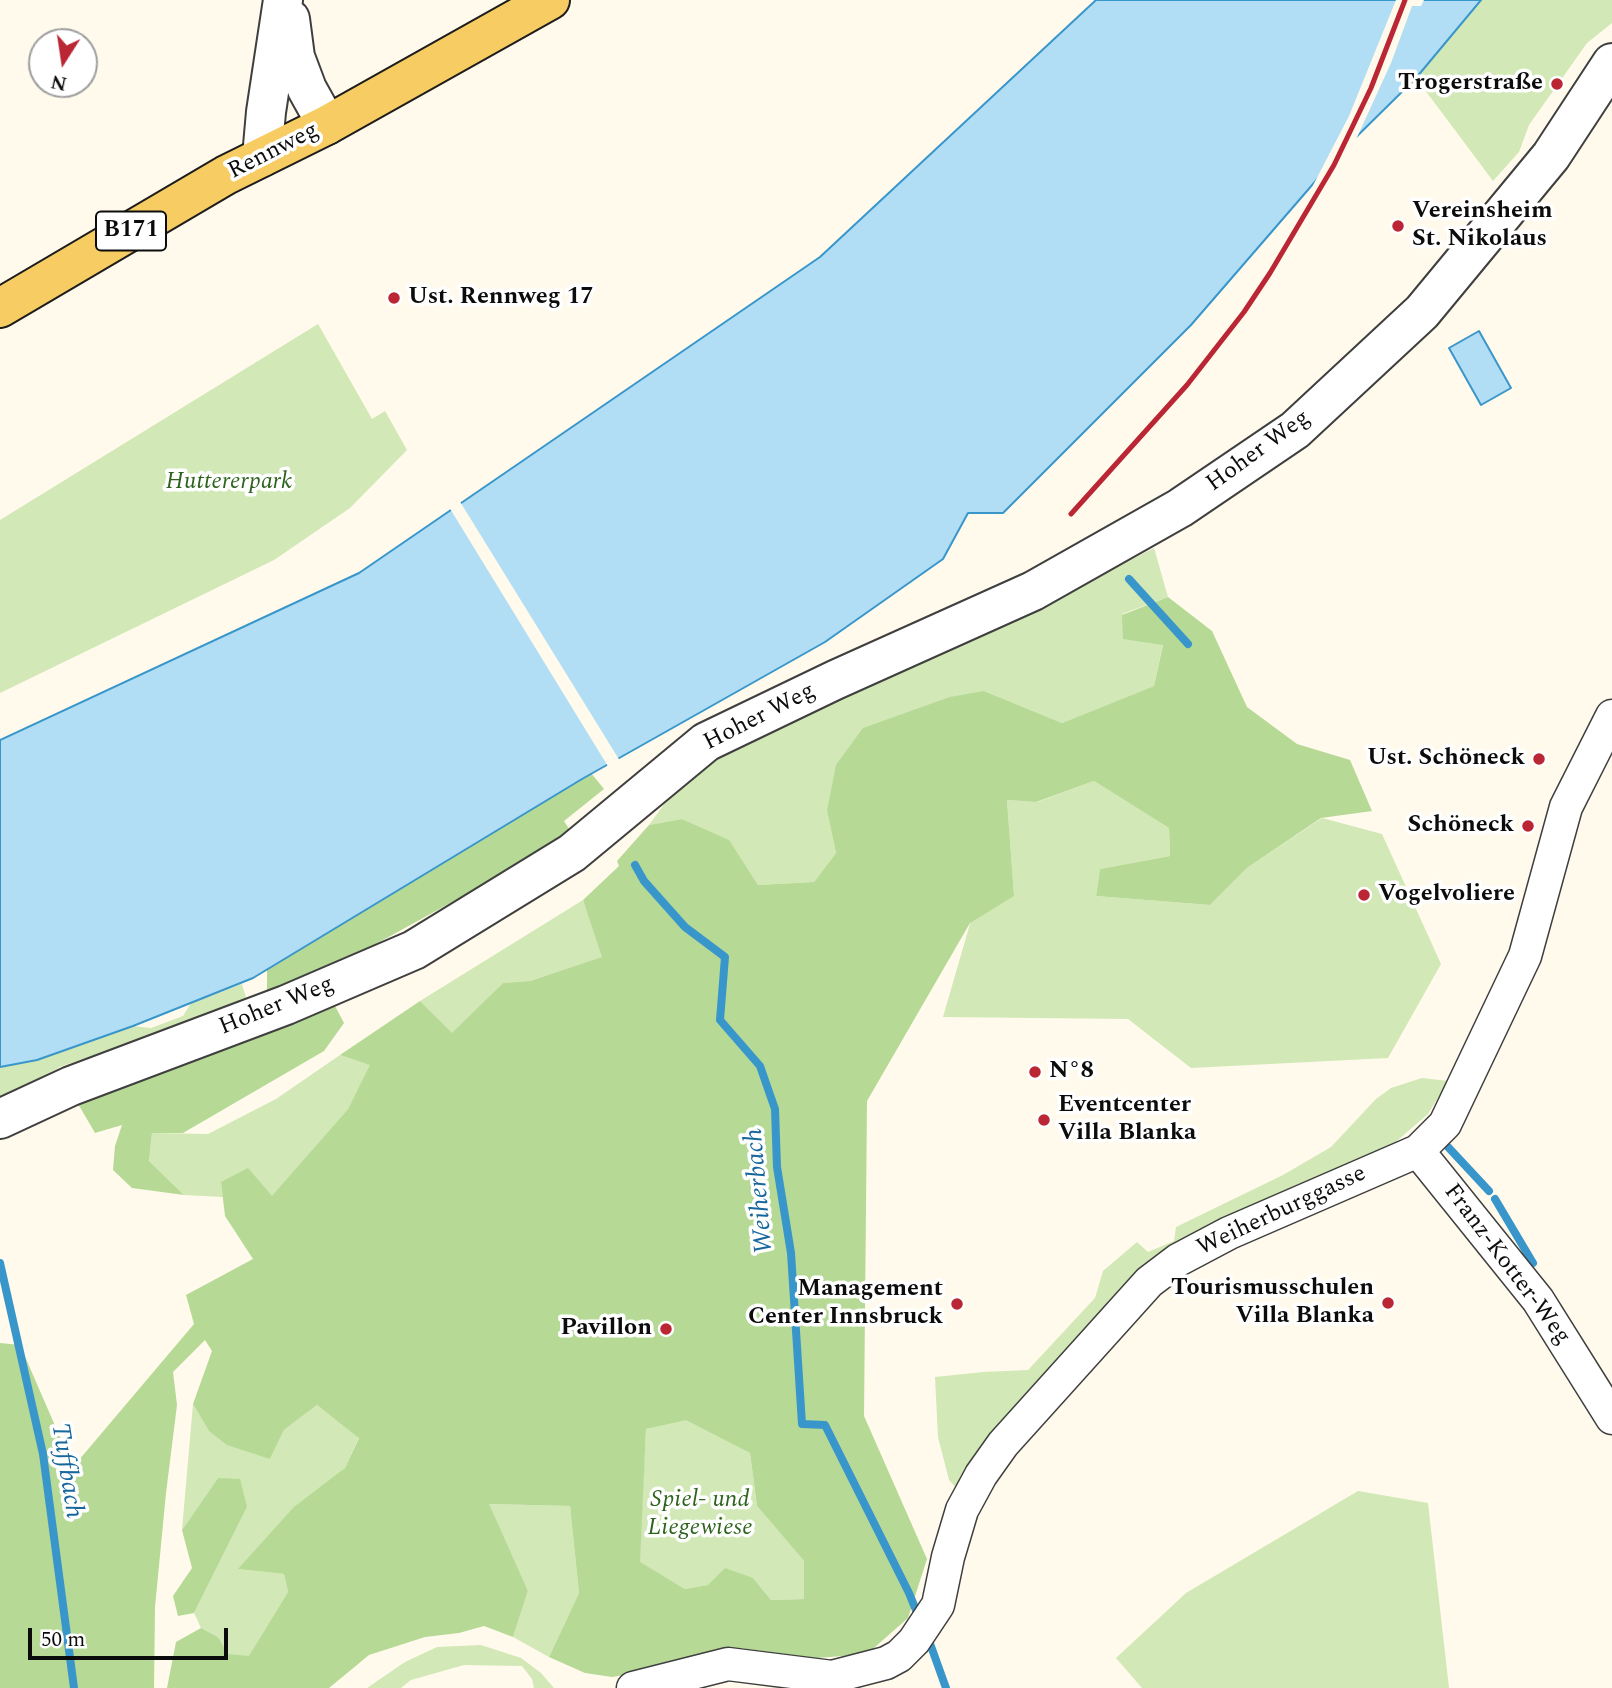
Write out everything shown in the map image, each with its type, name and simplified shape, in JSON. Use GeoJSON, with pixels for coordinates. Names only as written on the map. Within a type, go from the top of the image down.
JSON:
{"type":"FeatureCollection","features":[{"type":"Feature","properties":{"kind":"main road","name":"Rennweg"},"geometry":{"type":"LineString","coordinates":[[0,308],[226,175],[327,125],[550,0]]}},
{"type":"Feature","properties":{"kind":"street"},"geometry":{"type":"LineString","coordinates":[[285,0],[295,57],[307,89],[327,125]]}},
{"type":"Feature","properties":{"kind":"street"},"geometry":{"type":"LineString","coordinates":[[262,157],[266,112],[285,0]]}},
{"type":"Feature","properties":{"kind":"street","name":"Hoher Weg"},"geometry":{"type":"LineString","coordinates":[[0,1119],[71,1086],[286,1005],[414,950],[572,853],[706,743],[835,680],[1033,591],[1180,508],[1295,430],[1422,312],[1550,156],[1612,63]]}},
{"type":"Feature","properties":{"kind":"street","name":"Weiherburggasse"},"geometry":{"type":"LineString","coordinates":[[633,1688],[728,1664],[832,1677],[886,1664],[899,1656],[914,1641],[933,1614],[962,1510],[981,1475],[1012,1434],[1149,1282],[1178,1260],[1229,1233],[1418,1151],[1445,1125],[1525,956],[1566,807],[1612,716]]}},
{"type":"Feature","properties":{"kind":"street","name":"Franz-Kotter-Weg"},"geometry":{"type":"LineString","coordinates":[[1418,1151],[1538,1300],[1612,1418]]}},
{"type":"Feature","properties":{"kind":"green space"},"geometry":{"type":"Polygon","coordinates":[[[1481,0],[1612,0],[1612,23],[1587,43],[1529,125],[1519,152],[1493,181],[1416,78],[1481,0]]]}},
{"type":"Feature","properties":{"kind":"green space","name":"Huttererpark"},"geometry":{"type":"Polygon","coordinates":[[[318,324],[372,419],[385,411],[407,450],[350,508],[274,560],[0,693],[0,520],[318,324]]]}},
{"type":"Feature","properties":{"kind":"green space"},"geometry":{"type":"Polygon","coordinates":[[[1154,548],[1168,597],[1122,614],[1163,644],[1154,686],[1062,723],[984,691],[827,811],[836,853],[814,882],[758,885],[728,840],[682,819],[649,825],[673,792],[688,778],[744,742],[1029,612],[1154,548]]]}},
{"type":"Feature","properties":{"kind":"green space"},"geometry":{"type":"Polygon","coordinates":[[[1168,597],[1212,631],[1247,707],[1297,744],[1350,760],[1372,811],[1321,818],[1247,868],[1210,905],[1096,896],[1100,869],[1170,856],[1169,828],[1094,781],[1036,802],[1007,800],[1014,896],[970,923],[867,1101],[864,1416],[927,1559],[908,1618],[867,1654],[817,1658],[740,1648],[612,1677],[585,1673],[549,1657],[579,1593],[570,1506],[489,1504],[528,1591],[513,1637],[484,1626],[459,1633],[425,1637],[369,1655],[329,1688],[167,1688],[176,1642],[201,1628],[218,1637],[228,1654],[249,1656],[288,1592],[284,1574],[238,1569],[294,1507],[345,1468],[359,1438],[317,1405],[284,1430],[270,1459],[227,1445],[209,1431],[193,1404],[212,1351],[205,1340],[173,1372],[177,1405],[155,1607],[154,1688],[0,1688],[0,1343],[20,1345],[73,1467],[194,1324],[186,1295],[253,1259],[225,1216],[221,1182],[248,1168],[272,1196],[348,1109],[370,1065],[340,1055],[420,1001],[452,1033],[503,983],[530,981],[602,957],[583,900],[619,866],[617,861],[649,825],[682,819],[729,840],[758,885],[814,882],[836,853],[827,811],[836,765],[863,728],[950,697],[984,691],[1062,723],[1154,686],[1163,645],[1123,639],[1122,615],[1168,597]],[[686,1420],[646,1429],[640,1562],[685,1589],[708,1585],[725,1568],[753,1578],[771,1600],[804,1599],[804,1561],[757,1506],[750,1453],[686,1420]]]}},
{"type":"Feature","properties":{"kind":"green space"},"geometry":{"type":"Polygon","coordinates":[[[591,773],[604,789],[564,821],[571,832],[541,853],[374,945],[267,992],[267,970],[591,773]]]}},
{"type":"Feature","properties":{"kind":"green space"},"geometry":{"type":"Polygon","coordinates":[[[1094,781],[1169,828],[1170,856],[1100,869],[1096,896],[1210,905],[1247,868],[1322,818],[1382,834],[1441,964],[1388,1058],[1191,1068],[1128,1019],[943,1017],[972,917],[1014,896],[1007,800],[1037,802],[1094,781]]]}},
{"type":"Feature","properties":{"kind":"green space"},"geometry":{"type":"Polygon","coordinates":[[[583,900],[603,957],[530,981],[503,983],[452,1034],[420,1001],[583,900]]]}},
{"type":"Feature","properties":{"kind":"green space"},"geometry":{"type":"Polygon","coordinates":[[[242,984],[247,1001],[62,1066],[0,1100],[0,1067],[37,1060],[133,1026],[151,1028],[183,1016],[191,1003],[242,984]]]}},
{"type":"Feature","properties":{"kind":"green space"},"geometry":{"type":"Polygon","coordinates":[[[335,1006],[344,1023],[324,1051],[183,1133],[152,1133],[149,1161],[184,1195],[132,1188],[113,1170],[115,1146],[122,1125],[95,1133],[77,1102],[248,1041],[335,1006]]]}},
{"type":"Feature","properties":{"kind":"green space"},"geometry":{"type":"Polygon","coordinates":[[[340,1055],[371,1065],[348,1109],[272,1197],[221,1182],[223,1197],[184,1195],[149,1161],[152,1133],[208,1134],[276,1099],[340,1055]]]}},
{"type":"Feature","properties":{"kind":"green space"},"geometry":{"type":"Polygon","coordinates":[[[1422,1078],[1448,1081],[1428,1114],[1391,1146],[1212,1224],[958,1490],[949,1480],[938,1437],[935,1377],[1028,1370],[1095,1298],[1103,1271],[1137,1242],[1148,1252],[1174,1241],[1176,1227],[1283,1175],[1331,1147],[1376,1099],[1391,1088],[1422,1078]]]}},
{"type":"Feature","properties":{"kind":"green space"},"geometry":{"type":"Polygon","coordinates":[[[193,1404],[208,1429],[270,1459],[284,1430],[317,1405],[359,1437],[345,1468],[239,1569],[284,1574],[288,1592],[249,1657],[228,1654],[218,1637],[201,1628],[194,1613],[247,1507],[218,1478],[182,1530],[193,1404]]]}},
{"type":"Feature","properties":{"kind":"green space","name":"Spiel- und Liegewiese"},"geometry":{"type":"Polygon","coordinates":[[[686,1419],[750,1453],[757,1506],[804,1561],[804,1599],[771,1600],[753,1578],[685,1589],[639,1562],[646,1429],[686,1419]]]}},
{"type":"Feature","properties":{"kind":"green space"},"geometry":{"type":"Polygon","coordinates":[[[218,1478],[240,1479],[247,1507],[194,1613],[178,1616],[173,1596],[192,1568],[182,1530],[218,1478]]]}},
{"type":"Feature","properties":{"kind":"green space"},"geometry":{"type":"Polygon","coordinates":[[[1358,1491],[1428,1503],[1449,1688],[1142,1688],[1116,1658],[1186,1593],[1358,1491]]]}},
{"type":"Feature","properties":{"kind":"green space"},"geometry":{"type":"Polygon","coordinates":[[[488,1504],[570,1506],[579,1593],[549,1657],[513,1637],[528,1591],[488,1504]]]}},
{"type":"Feature","properties":{"kind":"green space"},"geometry":{"type":"Polygon","coordinates":[[[481,1645],[521,1658],[541,1673],[554,1688],[534,1688],[532,1679],[522,1666],[464,1665],[411,1680],[401,1688],[367,1688],[405,1662],[437,1647],[481,1645]]]}},
{"type":"Feature","properties":{"kind":"water"},"geometry":{"type":"Polygon","coordinates":[[[1096,0],[1481,0],[1416,78],[1339,154],[1191,325],[1003,513],[968,513],[943,559],[825,642],[582,779],[253,978],[133,1026],[37,1060],[0,1067],[0,740],[359,573],[820,257],[1096,0]]]}},
{"type":"Feature","properties":{"kind":"water"},"geometry":{"type":"Polygon","coordinates":[[[1479,331],[1511,388],[1481,405],[1449,348],[1479,331]]]}},
{"type":"Feature","properties":{"kind":"pier"},"geometry":{"type":"Polygon","coordinates":[[[1396,0],[1424,0],[1421,6],[1412,6],[1391,63],[1354,144],[1307,197],[1349,116],[1396,0]]]}},
{"type":"Feature","properties":{"kind":"pier"},"geometry":{"type":"Polygon","coordinates":[[[459,500],[620,761],[609,768],[449,507],[459,500]]]}},
{"type":"Feature","properties":{"kind":"waterway"},"geometry":{"type":"LineString","coordinates":[[1129,579],[1188,644]]}},
{"type":"Feature","properties":{"kind":"waterway","name":"Weiherbach"},"geometry":{"type":"LineString","coordinates":[[635,865],[644,881],[685,927],[725,957],[720,1020],[760,1066],[775,1109],[777,1167],[791,1253],[802,1424],[825,1425],[920,1620]]}},
{"type":"Feature","properties":{"kind":"waterway"},"geometry":{"type":"LineString","coordinates":[[1448,1147],[1489,1191]]}},
{"type":"Feature","properties":{"kind":"waterway"},"geometry":{"type":"LineString","coordinates":[[1495,1199],[1533,1263]]}},
{"type":"Feature","properties":{"kind":"waterway","name":"Tuffbach"},"geometry":{"type":"LineString","coordinates":[[0,1263],[43,1454],[74,1688]]}},
{"type":"Feature","properties":{"kind":"waterway","name":"Weiherbach"},"geometry":{"type":"LineString","coordinates":[[927,1635],[946,1688]]}},
{"type":"Feature","properties":{"kind":"railway"},"geometry":{"type":"LineString","coordinates":[[1071,514],[1187,385],[1244,312],[1270,273],[1334,165],[1371,88],[1405,0]]}},
{"type":"Feature","properties":{"kind":"place","name":"Trogerstraße"},"geometry":{"type":"Point","coordinates":[1557,84]}},
{"type":"Feature","properties":{"kind":"place","name":"Vereinsheim St. Nikolaus"},"geometry":{"type":"Point","coordinates":[1398,226]}},
{"type":"Feature","properties":{"kind":"place","name":"Ust. Rennweg 17"},"geometry":{"type":"Point","coordinates":[394,298]}},
{"type":"Feature","properties":{"kind":"place","name":"Ust. Schöneck"},"geometry":{"type":"Point","coordinates":[1539,759]}},
{"type":"Feature","properties":{"kind":"place","name":"Schöneck"},"geometry":{"type":"Point","coordinates":[1528,826]}},
{"type":"Feature","properties":{"kind":"place","name":"Vogelvoliere"},"geometry":{"type":"Point","coordinates":[1364,895]}},
{"type":"Feature","properties":{"kind":"place","name":"N°8"},"geometry":{"type":"Point","coordinates":[1035,1072]}},
{"type":"Feature","properties":{"kind":"place","name":"Eventcenter Villa Blanka"},"geometry":{"type":"Point","coordinates":[1044,1120]}},
{"type":"Feature","properties":{"kind":"place","name":"Tourismusschulen Villa Blanka"},"geometry":{"type":"Point","coordinates":[1388,1303]}},
{"type":"Feature","properties":{"kind":"place","name":"Management Center Innsbruck"},"geometry":{"type":"Point","coordinates":[957,1304]}},
{"type":"Feature","properties":{"kind":"place","name":"Pavillon"},"geometry":{"type":"Point","coordinates":[666,1329]}}]}
